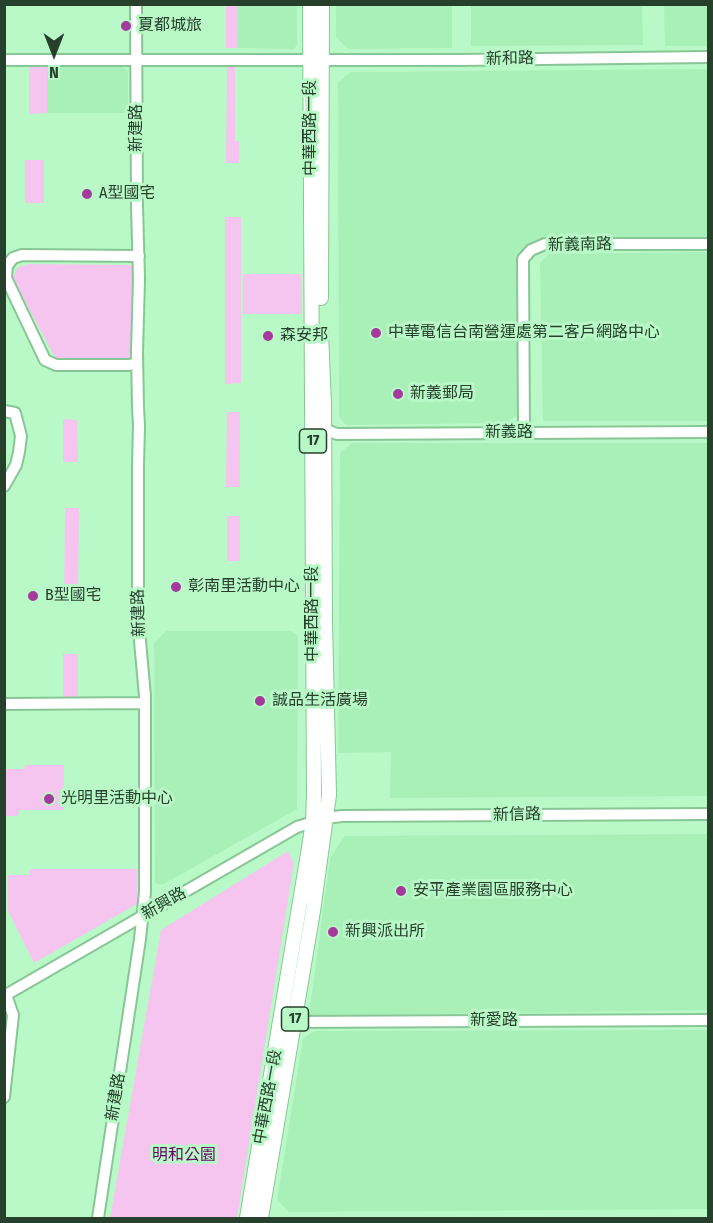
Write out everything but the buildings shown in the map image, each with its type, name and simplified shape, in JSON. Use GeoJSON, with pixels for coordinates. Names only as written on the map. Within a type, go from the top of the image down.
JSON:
{"type":"FeatureCollection","features":[{"type":"Feature","properties":{"kind":"main road","name":"中華西路一段"},"geometry":{"type":"LineString","coordinates":[[247,1218],[313,910],[319,861],[320,820],[329,795],[318,427],[316,59],[310,4]]}},
{"type":"Feature","properties":{"kind":"main road","name":"中華西路一段"},"geometry":{"type":"LineString","coordinates":[[316,59],[322,4]]}},
{"type":"Feature","properties":{"kind":"main road","name":"中華西路一段"},"geometry":{"type":"LineString","coordinates":[[261,1218],[287,1023]]}},
{"type":"Feature","properties":{"kind":"street","name":"新建路"},"geometry":{"type":"LineString","coordinates":[[98,1218],[139,947],[145,892],[145,704],[138,598],[139,256],[136,4]]}},
{"type":"Feature","properties":{"kind":"street","name":"新和路"},"geometry":{"type":"LineString","coordinates":[[4,60],[708,57]]}},
{"type":"Feature","properties":{"kind":"street","name":"新義南路"},"geometry":{"type":"LineString","coordinates":[[524,433],[523,259],[531,250],[545,244],[708,244]]}},
{"type":"Feature","properties":{"kind":"street"},"geometry":{"type":"LineString","coordinates":[[137,363],[129,365],[56,364],[45,360],[6,278],[7,266],[13,258],[22,255],[139,256]]}},
{"type":"Feature","properties":{"kind":"street"},"geometry":{"type":"LineString","coordinates":[[4,486],[16,465],[21,436],[15,413],[5,412]]}},
{"type":"Feature","properties":{"kind":"street","name":"新義路"},"geometry":{"type":"LineString","coordinates":[[318,427],[337,434],[708,432]]}},
{"type":"Feature","properties":{"kind":"street"},"geometry":{"type":"LineString","coordinates":[[4,704],[145,704]]}},
{"type":"Feature","properties":{"kind":"street","name":"新信路"},"geometry":{"type":"LineString","coordinates":[[320,820],[342,816],[708,814]]}},
{"type":"Feature","properties":{"kind":"street","name":"新興路"},"geometry":{"type":"LineString","coordinates":[[5,996],[297,827],[320,820]]}},
{"type":"Feature","properties":{"kind":"street"},"geometry":{"type":"LineString","coordinates":[[4,1097],[13,1015],[5,996]]}},
{"type":"Feature","properties":{"kind":"street","name":"新愛路"},"geometry":{"type":"LineString","coordinates":[[287,1023],[708,1020]]}},
{"type":"Feature","properties":{"kind":"shaded area"},"geometry":{"type":"Polygon","coordinates":[[[336,5],[452,5],[452,48],[348,49],[336,37],[336,5]]]}},
{"type":"Feature","properties":{"kind":"shaded area"},"geometry":{"type":"Polygon","coordinates":[[[471,5],[642,5],[643,45],[471,46],[471,5]]]}},
{"type":"Feature","properties":{"kind":"shaded area"},"geometry":{"type":"Polygon","coordinates":[[[664,5],[708,5],[708,46],[665,46],[664,5]]]}},
{"type":"Feature","properties":{"kind":"shaded area"},"geometry":{"type":"Polygon","coordinates":[[[237,6],[297,6],[297,45],[294,49],[237,48],[237,6]]]}},
{"type":"Feature","properties":{"kind":"shaded area"},"geometry":{"type":"Polygon","coordinates":[[[47,66],[122,66],[128,71],[128,113],[47,113],[47,66]]]}},
{"type":"Feature","properties":{"kind":"shaded area"},"geometry":{"type":"Polygon","coordinates":[[[708,69],[708,239],[544,240],[530,244],[521,253],[519,414],[506,423],[346,425],[339,417],[338,83],[350,72],[708,69]]]}},
{"type":"Feature","properties":{"kind":"shaded area"},"geometry":{"type":"Polygon","coordinates":[[[708,252],[708,421],[543,421],[540,263],[549,254],[708,252]]]}},
{"type":"Feature","properties":{"kind":"shaded area"},"geometry":{"type":"Polygon","coordinates":[[[352,443],[708,443],[708,796],[390,798],[391,752],[338,753],[340,453],[352,443]]]}},
{"type":"Feature","properties":{"kind":"shaded area"},"geometry":{"type":"Polygon","coordinates":[[[166,631],[290,631],[298,636],[297,809],[162,885],[155,883],[154,643],[166,631]]]}},
{"type":"Feature","properties":{"kind":"shaded area"},"geometry":{"type":"Polygon","coordinates":[[[708,834],[708,1010],[309,1016],[330,858],[345,836],[708,834]]]}},
{"type":"Feature","properties":{"kind":"shaded area"},"geometry":{"type":"Polygon","coordinates":[[[708,1030],[708,1209],[289,1212],[277,1200],[303,1039],[314,1031],[708,1030]]]}},
{"type":"Feature","properties":{"kind":"green space"},"geometry":{"type":"Polygon","coordinates":[[[226,5],[238,5],[237,48],[226,48],[226,5]]]}},
{"type":"Feature","properties":{"kind":"green space"},"geometry":{"type":"Polygon","coordinates":[[[29,66],[47,66],[47,113],[29,114],[29,66]]]}},
{"type":"Feature","properties":{"kind":"green space"},"geometry":{"type":"Polygon","coordinates":[[[227,67],[235,67],[235,141],[239,141],[239,163],[226,163],[227,67]]]}},
{"type":"Feature","properties":{"kind":"green space"},"geometry":{"type":"Polygon","coordinates":[[[25,160],[44,160],[44,203],[25,203],[25,160]]]}},
{"type":"Feature","properties":{"kind":"green space"},"geometry":{"type":"Polygon","coordinates":[[[225,217],[241,217],[241,383],[225,384],[225,217]]]}},
{"type":"Feature","properties":{"kind":"green space"},"geometry":{"type":"Polygon","coordinates":[[[28,264],[137,265],[135,359],[56,359],[13,279],[17,268],[28,264]]]}},
{"type":"Feature","properties":{"kind":"green space"},"geometry":{"type":"Polygon","coordinates":[[[243,274],[301,274],[302,314],[243,314],[243,274]]]}},
{"type":"Feature","properties":{"kind":"green space"},"geometry":{"type":"Polygon","coordinates":[[[227,412],[240,412],[240,487],[226,487],[227,412]]]}},
{"type":"Feature","properties":{"kind":"green space"},"geometry":{"type":"Polygon","coordinates":[[[63,419],[77,420],[78,462],[63,462],[63,419]]]}},
{"type":"Feature","properties":{"kind":"green space"},"geometry":{"type":"Polygon","coordinates":[[[65,508],[79,508],[78,603],[64,602],[65,508]]]}},
{"type":"Feature","properties":{"kind":"green space"},"geometry":{"type":"Polygon","coordinates":[[[227,516],[240,516],[240,561],[227,561],[227,516]]]}},
{"type":"Feature","properties":{"kind":"green space"},"geometry":{"type":"Polygon","coordinates":[[[63,654],[78,654],[78,697],[63,697],[63,654]]]}},
{"type":"Feature","properties":{"kind":"green space"},"geometry":{"type":"Polygon","coordinates":[[[25,765],[64,765],[64,810],[19,810],[18,816],[5,816],[5,769],[24,769],[25,765]]]}},
{"type":"Feature","properties":{"kind":"green space","name":"明和公園"},"geometry":{"type":"Polygon","coordinates":[[[288,851],[294,863],[237,1218],[110,1218],[161,930],[288,851]]]}},
{"type":"Feature","properties":{"kind":"green space"},"geometry":{"type":"Polygon","coordinates":[[[30,869],[137,869],[137,904],[34,963],[8,911],[8,875],[29,875],[30,869]]]}},
{"type":"Feature","properties":{"kind":"place","name":"夏都城旅"},"geometry":{"type":"Point","coordinates":[126,26]}},
{"type":"Feature","properties":{"kind":"place","name":"A型國宅"},"geometry":{"type":"Point","coordinates":[87,194]}},
{"type":"Feature","properties":{"kind":"place","name":"中華電信台南營運處第二客戶網路中心"},"geometry":{"type":"Point","coordinates":[376,333]}},
{"type":"Feature","properties":{"kind":"place","name":"森安邦"},"geometry":{"type":"Point","coordinates":[268,336]}},
{"type":"Feature","properties":{"kind":"place","name":"新義郵局"},"geometry":{"type":"Point","coordinates":[398,394]}},
{"type":"Feature","properties":{"kind":"place","name":"彰南里活動中心"},"geometry":{"type":"Point","coordinates":[176,587]}},
{"type":"Feature","properties":{"kind":"place","name":"B型國宅"},"geometry":{"type":"Point","coordinates":[33,596]}},
{"type":"Feature","properties":{"kind":"place","name":"誠品生活廣場"},"geometry":{"type":"Point","coordinates":[260,701]}},
{"type":"Feature","properties":{"kind":"place","name":"光明里活動中心"},"geometry":{"type":"Point","coordinates":[49,799]}},
{"type":"Feature","properties":{"kind":"place","name":"安平產業園區服務中心"},"geometry":{"type":"Point","coordinates":[401,891]}},
{"type":"Feature","properties":{"kind":"place","name":"新興派出所"},"geometry":{"type":"Point","coordinates":[333,932]}}]}
